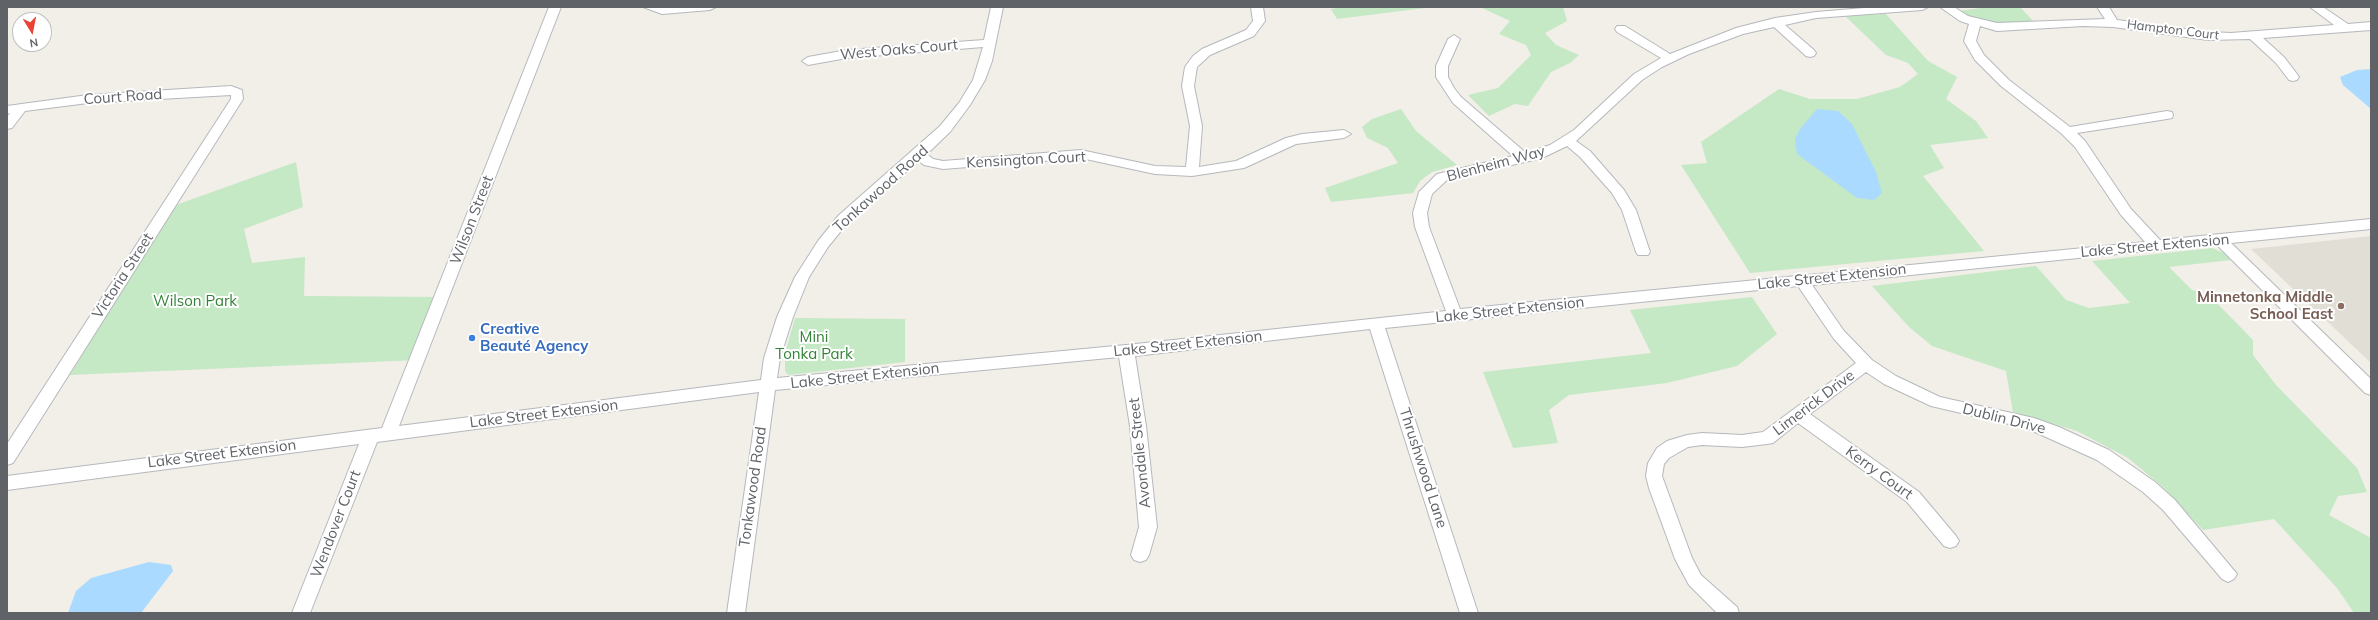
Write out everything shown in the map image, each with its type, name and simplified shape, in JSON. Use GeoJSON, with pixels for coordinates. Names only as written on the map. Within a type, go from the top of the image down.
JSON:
{"type":"FeatureCollection","features":[{"type":"Feature","properties":{"kind":"street","name":"Wilson Street"},"geometry":{"type":"LineString","coordinates":[[380,434],[556,7]]}},
{"type":"Feature","properties":{"kind":"street"},"geometry":{"type":"LineString","coordinates":[[649,7],[662,11],[710,7]]}},
{"type":"Feature","properties":{"kind":"street","name":"Tonkawood Road"},"geometry":{"type":"LineString","coordinates":[[736,613],[772,358],[785,317],[802,277],[823,244],[844,218],[919,154],[945,129],[964,106],[979,80],[990,43],[997,7]]}},
{"type":"Feature","properties":{"kind":"street"},"geometry":{"type":"LineString","coordinates":[[1192,172],[1196,126],[1188,86],[1188,77],[1191,67],[1197,59],[1206,52],[1250,33],[1259,21],[1257,7]]}},
{"type":"Feature","properties":{"kind":"street","name":"Blenheim Way"},"geometry":{"type":"LineString","coordinates":[[1455,315],[1422,227],[1420,213],[1421,202],[1426,192],[1442,177],[1537,155],[1568,141],[1638,77],[1669,58],[1740,31],[1776,22],[1816,15],[1922,7]]}},
{"type":"Feature","properties":{"kind":"street","name":"Hampton Court"},"geometry":{"type":"LineString","coordinates":[[1946,7],[1964,19],[1975,23],[1997,27],[2076,22],[2113,23],[2208,36],[2252,35],[2371,26]]}},
{"type":"Feature","properties":{"kind":"street"},"geometry":{"type":"LineString","coordinates":[[2103,7],[2113,23]]}},
{"type":"Feature","properties":{"kind":"street"},"geometry":{"type":"LineString","coordinates":[[2316,7],[2344,28]]}},
{"type":"Feature","properties":{"kind":"street"},"geometry":{"type":"LineString","coordinates":[[1776,22],[1810,52]]}},
{"type":"Feature","properties":{"kind":"street"},"geometry":{"type":"LineString","coordinates":[[1975,23],[1970,41],[1979,57],[2005,83],[2067,131],[2091,159],[2126,212],[2156,245]]}},
{"type":"Feature","properties":{"kind":"street"},"geometry":{"type":"LineString","coordinates":[[1621,29],[1669,58]]}},
{"type":"Feature","properties":{"kind":"street"},"geometry":{"type":"LineString","coordinates":[[2252,35],[2280,60],[2293,77]]}},
{"type":"Feature","properties":{"kind":"street"},"geometry":{"type":"LineString","coordinates":[[1454,39],[1442,66],[1442,77],[1448,89],[1457,100],[1523,158]]}},
{"type":"Feature","properties":{"kind":"street","name":"West Oaks Court"},"geometry":{"type":"LineString","coordinates":[[808,61],[847,54],[990,43]]}},
{"type":"Feature","properties":{"kind":"street","name":"Court Road"},"geometry":{"type":"LineString","coordinates":[[7,110],[88,99],[231,90],[238,93]]}},
{"type":"Feature","properties":{"kind":"street","name":"Victoria Street"},"geometry":{"type":"LineString","coordinates":[[7,458],[237,99],[238,93]]}},
{"type":"Feature","properties":{"kind":"street"},"geometry":{"type":"LineString","coordinates":[[7,125],[21,108]]}},
{"type":"Feature","properties":{"kind":"street"},"geometry":{"type":"LineString","coordinates":[[2067,131],[2167,115]]}},
{"type":"Feature","properties":{"kind":"street","name":"Kensington Court"},"geometry":{"type":"LineString","coordinates":[[919,154],[929,162],[943,165],[1080,154],[1155,170],[1192,172],[1239,165],[1296,139],[1344,134]]}},
{"type":"Feature","properties":{"kind":"street"},"geometry":{"type":"LineString","coordinates":[[1568,141],[1585,154],[1618,190],[1629,210],[1643,252]]}},
{"type":"Feature","properties":{"kind":"street","name":"Lake Street Extension"},"geometry":{"type":"LineString","coordinates":[[7,483],[767,385],[1126,351],[1376,323],[2371,224]]}},
{"type":"Feature","properties":{"kind":"street"},"geometry":{"type":"LineString","coordinates":[[2220,240],[2371,389]]}},
{"type":"Feature","properties":{"kind":"street","name":"Dublin Drive"},"geometry":{"type":"LineString","coordinates":[[1801,280],[1839,335],[1866,364],[1896,383],[1937,402],[2028,422],[2054,431],[2103,455],[2149,487],[2168,505],[2228,574]]}},
{"type":"Feature","properties":{"kind":"street","name":"Thrushwood Lane"},"geometry":{"type":"LineString","coordinates":[[1376,323],[1469,613]]}},
{"type":"Feature","properties":{"kind":"street","name":"Avondale Street"},"geometry":{"type":"LineString","coordinates":[[1126,351],[1137,419],[1148,527],[1140,555]]}},
{"type":"Feature","properties":{"kind":"street","name":"Limerick Drive"},"geometry":{"type":"LineString","coordinates":[[1730,613],[1713,600],[1695,580],[1684,559],[1654,476],[1656,463],[1663,453],[1672,446],[1687,441],[1755,441],[1767,438],[1866,364]]}},
{"type":"Feature","properties":{"kind":"street","name":"Kerry Court"},"geometry":{"type":"LineString","coordinates":[[1799,415],[1913,497],[1950,541]]}},
{"type":"Feature","properties":{"kind":"street","name":"Wendover Court"},"geometry":{"type":"LineString","coordinates":[[301,613],[380,434]]}},
{"type":"Feature","properties":{"kind":"shaded area","name":"Minnetonka Middle School East"},"geometry":{"type":"Polygon","coordinates":[[[2371,236],[2371,363],[2251,249],[2371,236]]]}},
{"type":"Feature","properties":{"kind":"green space"},"geometry":{"type":"Polygon","coordinates":[[[1345,7],[1433,7],[1337,19],[1331,9],[1345,7]]]}},
{"type":"Feature","properties":{"kind":"green space"},"geometry":{"type":"Polygon","coordinates":[[[1480,7],[1563,7],[1567,21],[1545,33],[1556,45],[1579,55],[1570,63],[1551,72],[1528,106],[1515,104],[1489,116],[1468,95],[1498,88],[1531,55],[1526,45],[1499,34],[1510,21],[1480,7]]]}},
{"type":"Feature","properties":{"kind":"green space"},"geometry":{"type":"Polygon","coordinates":[[[1988,7],[2020,7],[2034,22],[1988,23],[1967,17],[1959,11],[1988,7]]]}},
{"type":"Feature","properties":{"kind":"green space"},"geometry":{"type":"Polygon","coordinates":[[[1886,14],[1928,61],[1957,77],[1946,99],[1976,121],[1988,138],[1930,145],[1944,168],[1923,176],[1984,251],[1750,273],[1681,165],[1707,163],[1701,142],[1779,89],[1810,99],[1857,99],[1900,87],[1918,74],[1908,63],[1886,55],[1845,16],[1886,14]]]}},
{"type":"Feature","properties":{"kind":"green space"},"geometry":{"type":"Polygon","coordinates":[[[1401,109],[1416,131],[1457,165],[1432,172],[1420,181],[1413,193],[1331,202],[1325,188],[1398,163],[1388,148],[1367,138],[1362,127],[1372,119],[1401,109]]]}},
{"type":"Feature","properties":{"kind":"green space","name":"Wilson Park"},"geometry":{"type":"Polygon","coordinates":[[[296,162],[303,207],[244,229],[252,263],[305,257],[304,296],[442,297],[417,360],[70,375],[173,206],[296,162]]]}},
{"type":"Feature","properties":{"kind":"green space"},"geometry":{"type":"Polygon","coordinates":[[[2212,248],[2224,253],[2231,260],[2169,267],[2192,290],[2208,294],[2253,340],[2253,355],[2276,385],[2357,468],[2367,492],[2338,496],[2329,515],[2371,538],[2371,613],[2354,613],[2337,588],[2274,519],[2203,530],[2163,487],[2128,458],[2077,431],[2013,412],[2006,371],[1932,346],[1909,327],[1872,286],[2036,266],[2066,300],[2089,308],[2130,303],[2092,261],[2212,248]]]}},
{"type":"Feature","properties":{"kind":"green space"},"geometry":{"type":"Polygon","coordinates":[[[1752,297],[1777,334],[1737,366],[1667,383],[1569,395],[1549,410],[1558,443],[1513,448],[1483,372],[1651,353],[1630,310],[1752,297]]]}},
{"type":"Feature","properties":{"kind":"green space","name":"Mini Tonka Park"},"geometry":{"type":"Polygon","coordinates":[[[795,318],[905,319],[905,362],[788,375],[785,371],[785,353],[795,318]]]}},
{"type":"Feature","properties":{"kind":"water"},"geometry":{"type":"Polygon","coordinates":[[[2371,69],[2371,109],[2343,85],[2340,77],[2357,70],[2371,69]]]}},
{"type":"Feature","properties":{"kind":"water"},"geometry":{"type":"Polygon","coordinates":[[[1817,109],[1838,111],[1852,124],[1876,172],[1882,193],[1874,200],[1857,198],[1797,154],[1795,139],[1800,129],[1817,109]]]}},
{"type":"Feature","properties":{"kind":"water"},"geometry":{"type":"Polygon","coordinates":[[[149,562],[171,565],[173,571],[141,613],[68,613],[76,591],[91,578],[149,562]]]}},
{"type":"Feature","properties":{"kind":"place","name":"Minnetonka Middle School East"},"geometry":{"type":"Point","coordinates":[2341,306]}},
{"type":"Feature","properties":{"kind":"place","name":"Creative Beauté Agency"},"geometry":{"type":"Point","coordinates":[472,338]}}]}
